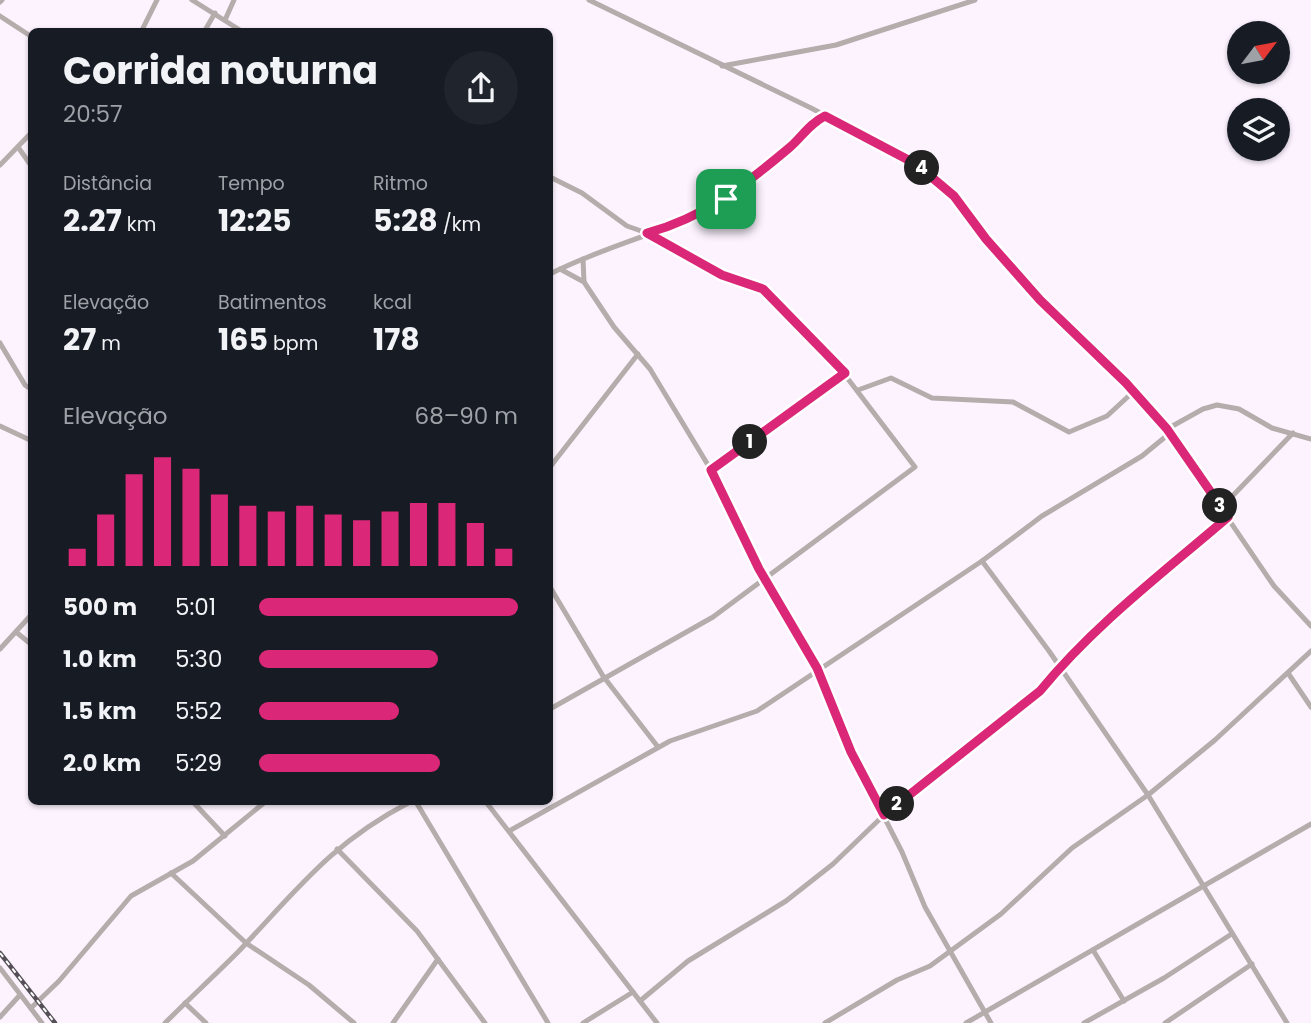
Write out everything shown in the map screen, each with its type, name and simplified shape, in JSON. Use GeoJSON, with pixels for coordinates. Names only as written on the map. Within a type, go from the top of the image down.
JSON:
{"type":"FeatureCollection","features":[{"type":"Feature","properties":{"kind":"street"},"geometry":{"type":"LineString","coordinates":[[143,28],[158,0]]}},
{"type":"Feature","properties":{"kind":"street"},"geometry":{"type":"LineString","coordinates":[[192,0],[237,28]]}},
{"type":"Feature","properties":{"kind":"street"},"geometry":{"type":"LineString","coordinates":[[225,20],[234,0]]}},
{"type":"Feature","properties":{"kind":"street"},"geometry":{"type":"LineString","coordinates":[[589,0],[811,108],[916,164],[935,177],[954,196],[986,239],[1040,300],[1169,431],[1275,586],[1311,626]]}},
{"type":"Feature","properties":{"kind":"street"},"geometry":{"type":"LineString","coordinates":[[722,66],[835,44],[975,0]]}},
{"type":"Feature","properties":{"kind":"street"},"geometry":{"type":"LineString","coordinates":[[206,28],[215,13]]}},
{"type":"Feature","properties":{"kind":"street"},"geometry":{"type":"LineString","coordinates":[[0,16],[28,34]]}},
{"type":"Feature","properties":{"kind":"street"},"geometry":{"type":"LineString","coordinates":[[811,108],[811,122]]}},
{"type":"Feature","properties":{"kind":"street"},"geometry":{"type":"LineString","coordinates":[[553,272],[647,233],[676,226],[726,199],[798,140],[811,122],[825,116]]}},
{"type":"Feature","properties":{"kind":"street"},"geometry":{"type":"LineString","coordinates":[[0,165],[28,136]]}},
{"type":"Feature","properties":{"kind":"street"},"geometry":{"type":"LineString","coordinates":[[18,147],[28,161]]}},
{"type":"Feature","properties":{"kind":"street"},"geometry":{"type":"LineString","coordinates":[[553,178],[582,193],[627,226],[647,233],[722,275],[763,289],[845,373],[915,467],[713,617],[553,707]]}},
{"type":"Feature","properties":{"kind":"street"},"geometry":{"type":"LineString","coordinates":[[583,259],[584,282]]}},
{"type":"Feature","properties":{"kind":"street"},"geometry":{"type":"LineString","coordinates":[[560,269],[584,282],[614,327],[657,380],[682,427],[711,470],[764,577],[817,668],[851,752],[884,815],[925,907],[991,1023]]}},
{"type":"Feature","properties":{"kind":"street"},"geometry":{"type":"LineString","coordinates":[[0,343],[28,387]]}},
{"type":"Feature","properties":{"kind":"street"},"geometry":{"type":"LineString","coordinates":[[553,463],[638,354]]}},
{"type":"Feature","properties":{"kind":"street"},"geometry":{"type":"LineString","coordinates":[[711,470],[845,373]]}},
{"type":"Feature","properties":{"kind":"street"},"geometry":{"type":"LineString","coordinates":[[858,390],[891,378],[932,398],[1013,402],[1069,432],[1107,416],[1133,392]]}},
{"type":"Feature","properties":{"kind":"street"},"geometry":{"type":"LineString","coordinates":[[509,831],[658,747],[682,736],[741,719],[982,561],[1042,516],[1142,456],[1169,431],[1203,409],[1217,405],[1238,410],[1272,428],[1311,439]]}},
{"type":"Feature","properties":{"kind":"street"},"geometry":{"type":"LineString","coordinates":[[0,426],[28,439]]}},
{"type":"Feature","properties":{"kind":"street"},"geometry":{"type":"LineString","coordinates":[[1221,508],[1293,433]]}},
{"type":"Feature","properties":{"kind":"street"},"geometry":{"type":"LineString","coordinates":[[640,1001],[688,961],[786,901],[832,864],[884,815],[948,761],[1026,703],[1060,666],[1228,517]]}},
{"type":"Feature","properties":{"kind":"street"},"geometry":{"type":"LineString","coordinates":[[982,561],[1060,666],[1148,795],[1230,935],[1252,964],[1287,1023]]}},
{"type":"Feature","properties":{"kind":"street"},"geometry":{"type":"LineString","coordinates":[[553,592],[603,677],[658,747]]}},
{"type":"Feature","properties":{"kind":"street"},"geometry":{"type":"LineString","coordinates":[[0,649],[28,618]]}},
{"type":"Feature","properties":{"kind":"street"},"geometry":{"type":"LineString","coordinates":[[16,632],[28,642]]}},
{"type":"Feature","properties":{"kind":"street"},"geometry":{"type":"LineString","coordinates":[[825,1023],[897,980],[930,965],[1001,914],[1072,848],[1148,795],[1311,651]]}},
{"type":"Feature","properties":{"kind":"street"},"geometry":{"type":"LineString","coordinates":[[1288,673],[1311,707]]}},
{"type":"Feature","properties":{"kind":"street"},"geometry":{"type":"LineString","coordinates":[[196,805],[225,836]]}},
{"type":"Feature","properties":{"kind":"street"},"geometry":{"type":"LineString","coordinates":[[31,1008],[59,981],[131,896],[193,861],[261,805]]}},
{"type":"Feature","properties":{"kind":"street"},"geometry":{"type":"LineString","coordinates":[[165,1023],[246,943],[301,881],[365,827],[405,805]]}},
{"type":"Feature","properties":{"kind":"street"},"geometry":{"type":"LineString","coordinates":[[418,805],[548,1023]]}},
{"type":"Feature","properties":{"kind":"street"},"geometry":{"type":"LineString","coordinates":[[488,805],[657,1023]]}},
{"type":"Feature","properties":{"kind":"street"},"geometry":{"type":"LineString","coordinates":[[966,1023],[1311,824]]}},
{"type":"Feature","properties":{"kind":"street"},"geometry":{"type":"LineString","coordinates":[[337,849],[405,917],[485,1023]]}},
{"type":"Feature","properties":{"kind":"street"},"geometry":{"type":"LineString","coordinates":[[171,873],[246,943],[309,985],[354,1023]]}},
{"type":"Feature","properties":{"kind":"street"},"geometry":{"type":"LineString","coordinates":[[1084,1023],[1230,935]]}},
{"type":"Feature","properties":{"kind":"street"},"geometry":{"type":"LineString","coordinates":[[1093,950],[1124,1001]]}},
{"type":"Feature","properties":{"kind":"street"},"geometry":{"type":"LineString","coordinates":[[393,1023],[438,959]]}},
{"type":"Feature","properties":{"kind":"street"},"geometry":{"type":"LineString","coordinates":[[1165,1023],[1252,964]]}},
{"type":"Feature","properties":{"kind":"street"},"geometry":{"type":"LineString","coordinates":[[0,968],[42,1023]]}},
{"type":"Feature","properties":{"kind":"street"},"geometry":{"type":"LineString","coordinates":[[583,1023],[633,992]]}},
{"type":"Feature","properties":{"kind":"street"},"geometry":{"type":"LineString","coordinates":[[0,1017],[20,995]]}},
{"type":"Feature","properties":{"kind":"street"},"geometry":{"type":"LineString","coordinates":[[185,1003],[206,1023]]}},
{"type":"Feature","properties":{"kind":"railway"},"geometry":{"type":"LineString","coordinates":[[0,953],[55,1023]]}},
{"type":"Feature","properties":{"kind":"route"},"geometry":{"type":"LineString","coordinates":[[825,116],[916,164],[935,177],[954,196],[986,239],[1040,300],[1126,383],[1167,429],[1228,517],[1060,666],[1040,691],[948,761],[884,815],[851,752],[817,668],[801,645],[759,569],[711,470],[845,373],[816,340],[763,289],[722,275],[647,233],[676,226],[726,199],[804,135],[811,122],[825,116]]}}]}
